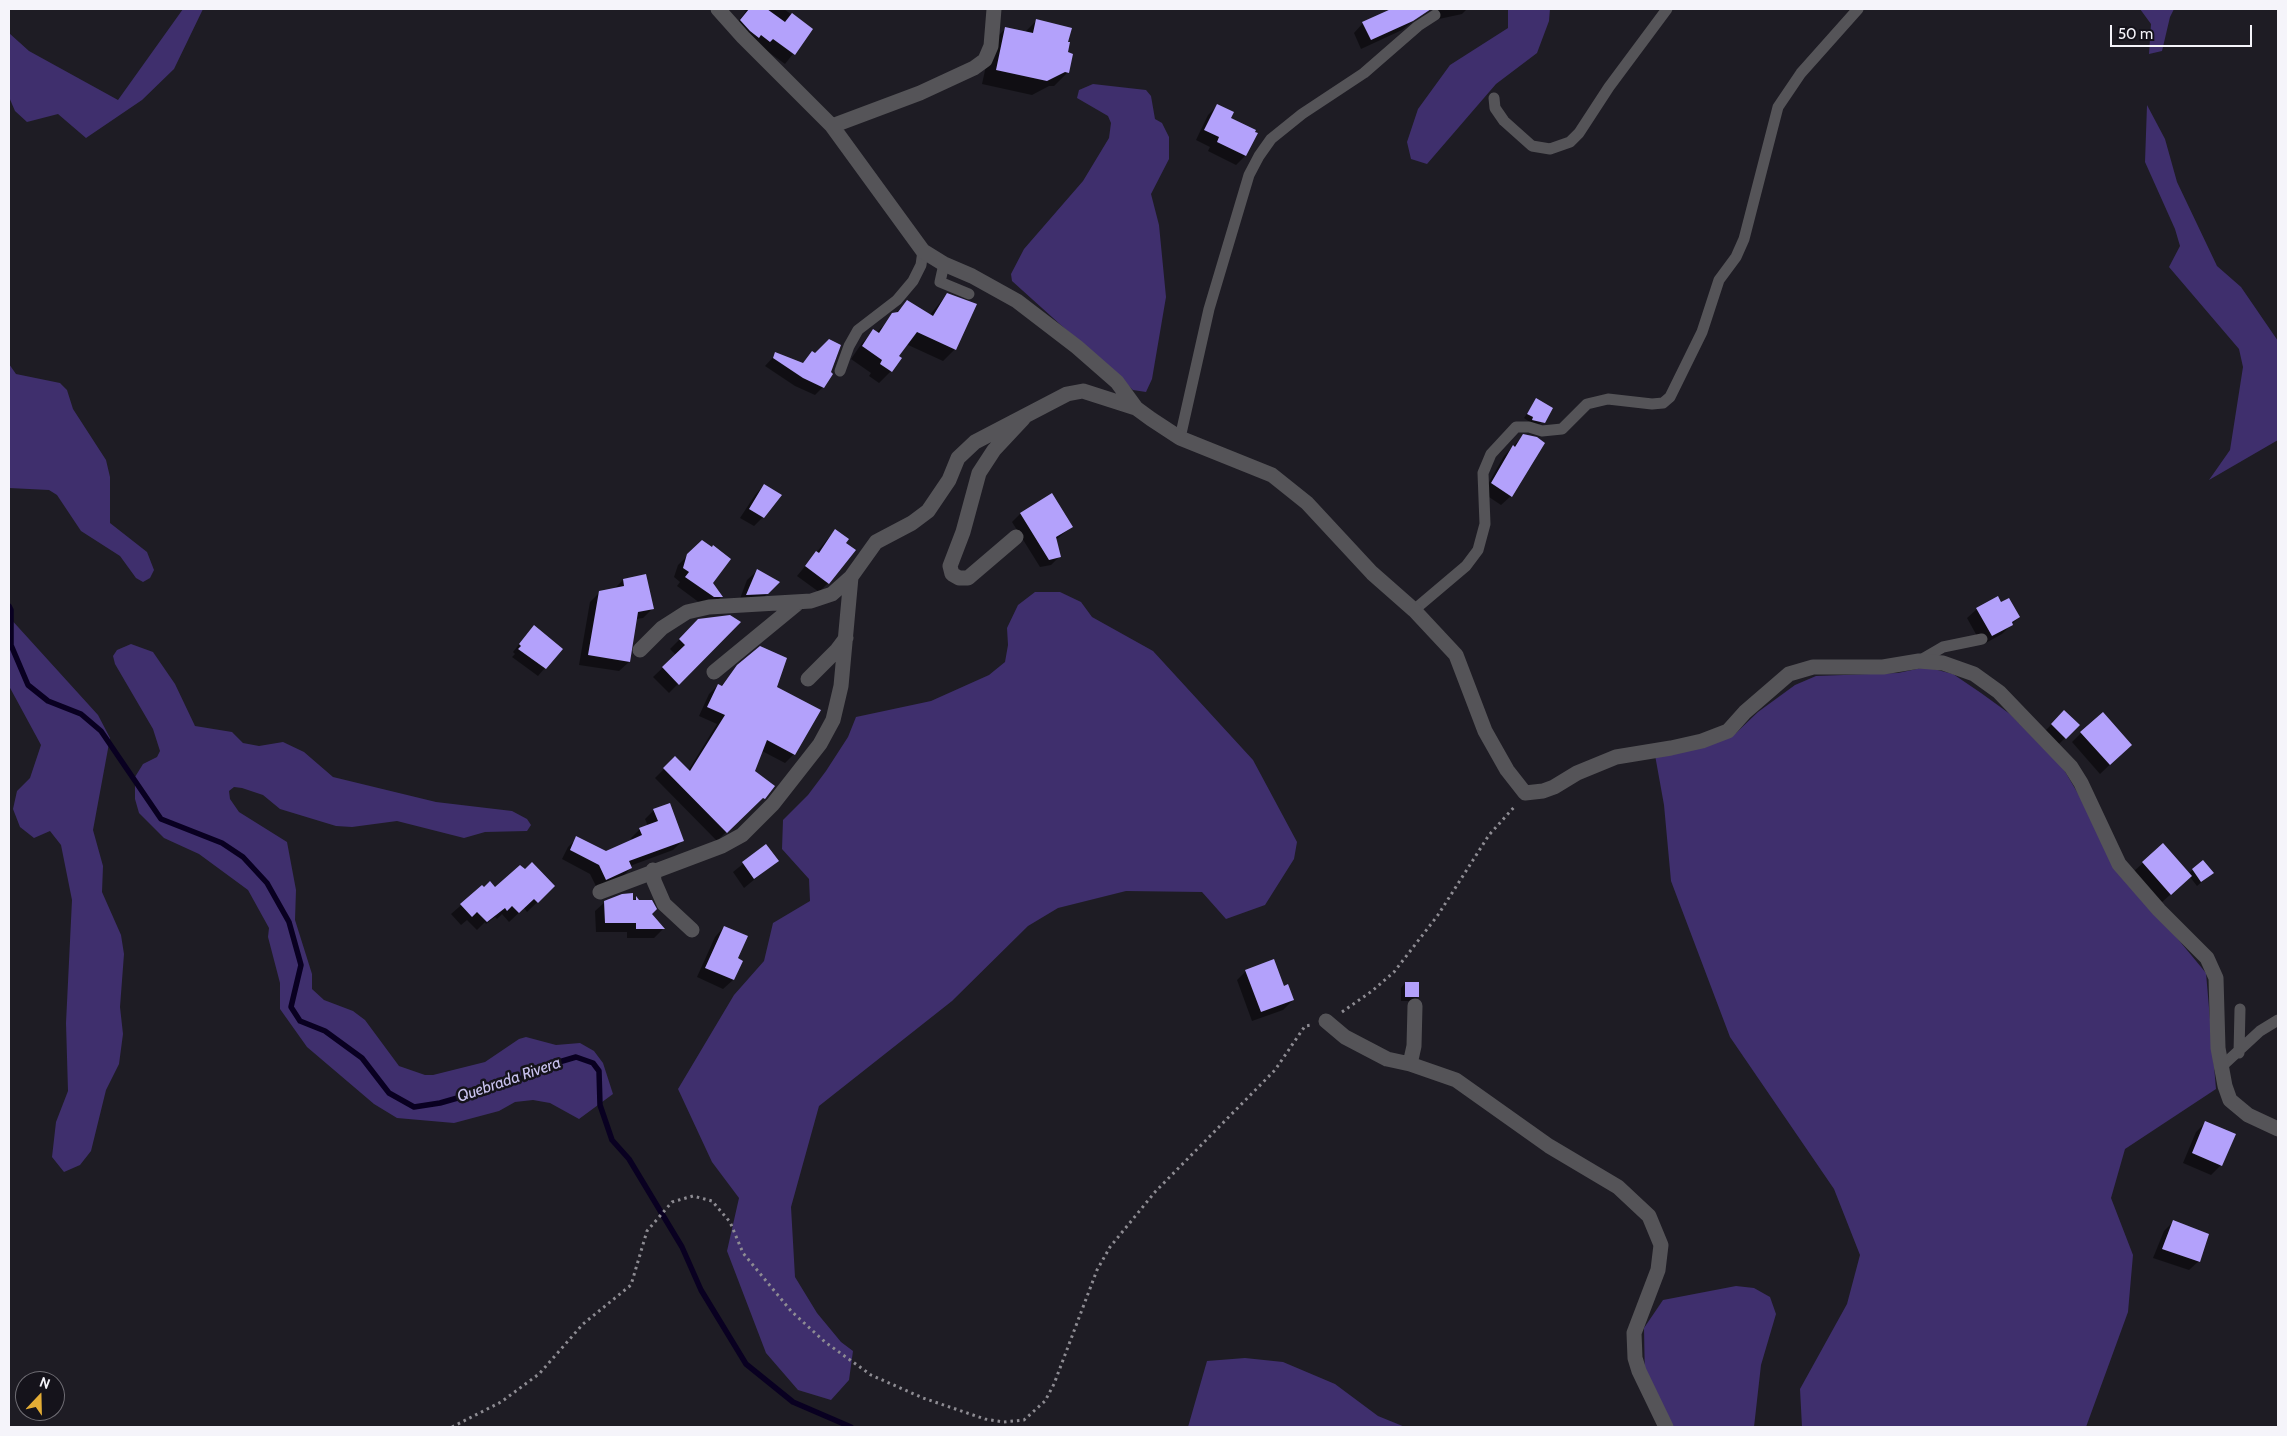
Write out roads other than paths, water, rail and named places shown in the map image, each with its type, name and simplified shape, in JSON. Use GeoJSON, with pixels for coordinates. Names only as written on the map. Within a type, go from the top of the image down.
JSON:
{"type":"FeatureCollection","features":[{"type":"Feature","properties":{"kind":"street"},"geometry":{"type":"LineString","coordinates":[[718,9],[743,38],[832,126],[923,251],[1017,302],[1077,347],[1117,382],[1136,408]]}},
{"type":"Feature","properties":{"kind":"street"},"geometry":{"type":"LineString","coordinates":[[832,126],[920,93],[974,68],[985,60],[991,46],[994,9]]}},
{"type":"Feature","properties":{"kind":"street"},"geometry":{"type":"LineString","coordinates":[[640,650],[662,628],[687,612],[709,607],[798,603],[832,594],[852,577],[876,542],[912,523],[928,511],[949,480],[958,458],[975,442],[1067,394],[1084,391],[1136,408],[1180,438],[1240,461],[1282,482],[1306,503],[1372,573],[1414,610],[1456,655],[1484,731],[1507,770],[1525,792],[1537,792],[1554,788],[1577,773],[1616,757],[1702,741],[1728,731],[1745,712],[1789,674],[1812,666],[1883,667],[1919,661],[1943,662],[1974,674],[1999,692],[2071,767],[2081,783],[2119,864],[2159,910],[2207,958],[2216,978],[2220,1068],[2230,1100],[2248,1115],[2278,1129]]}},
{"type":"Feature","properties":{"kind":"street"},"geometry":{"type":"LineString","coordinates":[[1016,537],[968,578],[960,578],[952,574],[950,566],[963,532],[979,473],[994,450],[1025,416]]}},
{"type":"Feature","properties":{"kind":"street"},"geometry":{"type":"LineString","coordinates":[[600,892],[653,870],[722,846],[742,835],[772,804],[820,744],[833,720],[841,686],[852,577]]}},
{"type":"Feature","properties":{"kind":"street"},"geometry":{"type":"LineString","coordinates":[[714,672],[798,603]]}},
{"type":"Feature","properties":{"kind":"street"},"geometry":{"type":"LineString","coordinates":[[808,679],[837,650],[847,636]]}},
{"type":"Feature","properties":{"kind":"street"},"geometry":{"type":"LineString","coordinates":[[653,870],[654,881],[664,904],[692,930]]}},
{"type":"Feature","properties":{"kind":"street"},"geometry":{"type":"LineString","coordinates":[[1410,1064],[1414,1046],[1415,1006]]}},
{"type":"Feature","properties":{"kind":"street"},"geometry":{"type":"LineString","coordinates":[[1326,1021],[1345,1037],[1387,1059],[1410,1064],[1456,1080],[1550,1146],[1618,1187],[1649,1216],[1661,1245],[1658,1270],[1634,1333],[1635,1358],[1639,1371],[1666,1427]]}},
{"type":"Feature","properties":{"kind":"lane"},"geometry":{"type":"LineString","coordinates":[[1494,98],[1495,108],[1504,121],[1532,146],[1550,149],[1570,142],[1579,133],[1609,87],[1667,9]]}},
{"type":"Feature","properties":{"kind":"lane"},"geometry":{"type":"LineString","coordinates":[[1414,610],[1466,566],[1478,550],[1485,524],[1483,473],[1492,454],[1516,427],[1529,427],[1542,431],[1562,429],[1587,404],[1608,399],[1652,404],[1662,403],[1670,397],[1702,332],[1719,280],[1736,257],[1744,239],[1778,107],[1800,73],[1858,9]]}},
{"type":"Feature","properties":{"kind":"lane"},"geometry":{"type":"LineString","coordinates":[[1180,438],[1209,309],[1249,174],[1259,156],[1271,139],[1302,114],[1364,73],[1418,26],[1435,15]]}},
{"type":"Feature","properties":{"kind":"lane"},"geometry":{"type":"LineString","coordinates":[[840,371],[849,346],[858,330],[897,300],[913,281],[921,265],[923,251]]}},
{"type":"Feature","properties":{"kind":"lane"},"geometry":{"type":"LineString","coordinates":[[944,264],[940,282],[969,294]]}},
{"type":"Feature","properties":{"kind":"lane"},"geometry":{"type":"LineString","coordinates":[[1919,661],[1943,648],[1982,640]]}},
{"type":"Feature","properties":{"kind":"lane"},"geometry":{"type":"LineString","coordinates":[[2239,1053],[2240,1009]]}},
{"type":"Feature","properties":{"kind":"lane"},"geometry":{"type":"LineString","coordinates":[[2220,1068],[2239,1053],[2260,1031],[2278,1020]]}},
{"type":"Feature","properties":{"kind":"waterway","name":"Quebrada Rivera"},"geometry":{"type":"LineString","coordinates":[[9,606],[11,610],[11,645],[28,685],[48,701],[81,714],[101,731],[161,819],[222,843],[243,857],[267,883],[289,922],[301,965],[291,1007],[300,1021],[325,1031],[362,1058],[389,1093],[414,1107],[440,1103],[517,1081],[542,1067],[576,1057],[593,1063],[599,1071],[600,1105],[612,1140],[629,1159],[682,1247],[701,1290],[746,1364],[793,1402],[851,1427]]}}]}
